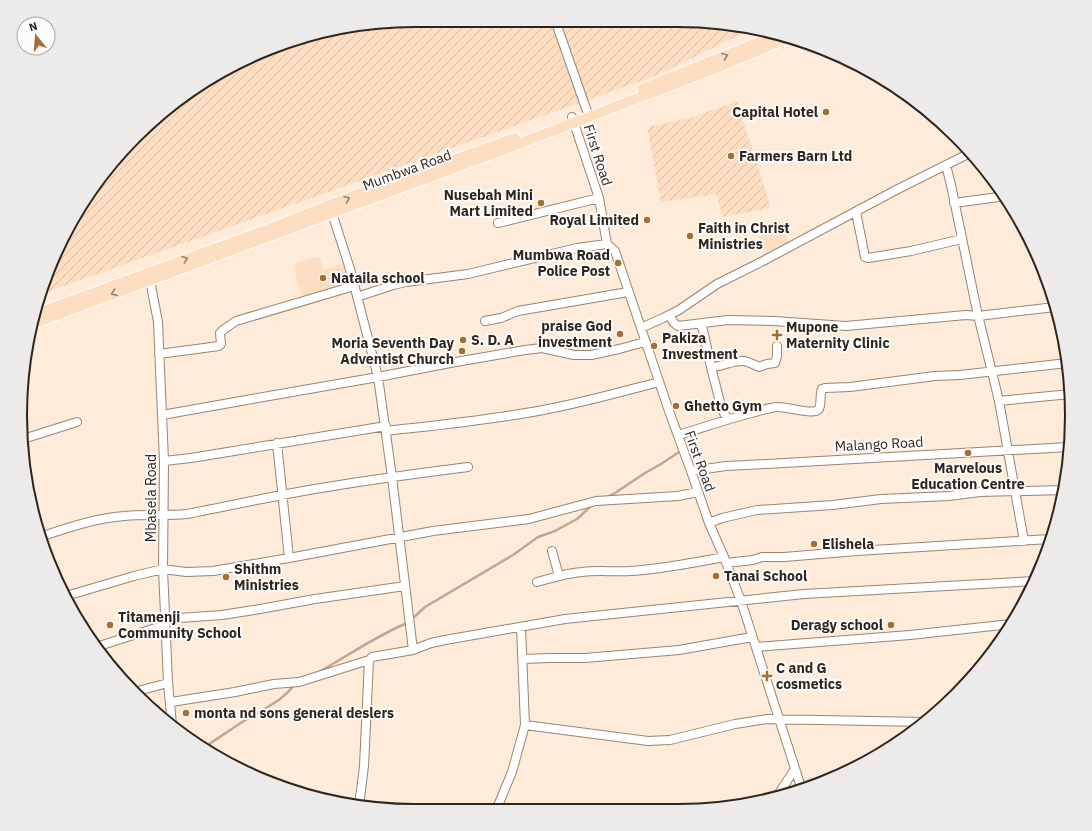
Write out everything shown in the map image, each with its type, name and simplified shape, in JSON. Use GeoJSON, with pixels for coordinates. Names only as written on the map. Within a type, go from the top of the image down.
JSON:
{"type":"FeatureCollection","features":[{"type":"Feature","properties":{"kind":"main road","name":"Mumbwa Road"},"geometry":{"type":"LineString","coordinates":[[588,114],[769,38]]}},
{"type":"Feature","properties":{"kind":"main road","name":"Mumbwa Road"},"geometry":{"type":"LineString","coordinates":[[38,321],[361,193],[523,135],[588,114],[735,61],[782,42]]}},
{"type":"Feature","properties":{"kind":"main road","name":"Mumbwa Road"},"geometry":{"type":"LineString","coordinates":[[41,312],[332,213],[503,150],[573,119]]}},
{"type":"Feature","properties":{"kind":"street"},"geometry":{"type":"LineString","coordinates":[[557,27],[588,114]]}},
{"type":"Feature","properties":{"kind":"street","name":"First Road"},"geometry":{"type":"LineString","coordinates":[[573,119],[599,198],[607,244],[615,251],[645,342],[709,523],[741,601],[800,783]]}},
{"type":"Feature","properties":{"kind":"street"},"geometry":{"type":"LineString","coordinates":[[641,328],[679,310],[718,284],[965,155]]}},
{"type":"Feature","properties":{"kind":"street"},"geometry":{"type":"LineString","coordinates":[[946,165],[978,316],[999,401],[1024,541]]}},
{"type":"Feature","properties":{"kind":"street"},"geometry":{"type":"LineString","coordinates":[[954,203],[998,197]]}},
{"type":"Feature","properties":{"kind":"street"},"geometry":{"type":"LineString","coordinates":[[498,223],[599,198]]}},
{"type":"Feature","properties":{"kind":"street"},"geometry":{"type":"LineString","coordinates":[[856,212],[865,257],[868,258],[911,251],[962,239]]}},
{"type":"Feature","properties":{"kind":"street"},"geometry":{"type":"LineString","coordinates":[[332,213],[354,286],[378,378],[386,428],[413,650]]}},
{"type":"Feature","properties":{"kind":"street"},"geometry":{"type":"LineString","coordinates":[[357,297],[384,287],[406,282],[468,274],[576,248],[607,244]]}},
{"type":"Feature","properties":{"kind":"street","name":"Mbasela Road"},"geometry":{"type":"LineString","coordinates":[[150,276],[158,322],[164,461],[163,569],[168,683],[172,718]]}},
{"type":"Feature","properties":{"kind":"street"},"geometry":{"type":"LineString","coordinates":[[159,354],[219,346],[222,344],[220,333],[236,321],[354,286]]}},
{"type":"Feature","properties":{"kind":"street"},"geometry":{"type":"LineString","coordinates":[[485,321],[501,318],[518,311],[628,292]]}},
{"type":"Feature","properties":{"kind":"street"},"geometry":{"type":"LineString","coordinates":[[669,315],[678,326],[728,320],[754,320],[846,326],[966,315],[978,316],[1050,308]]}},
{"type":"Feature","properties":{"kind":"street"},"geometry":{"type":"LineString","coordinates":[[701,324],[722,410],[728,419]]}},
{"type":"Feature","properties":{"kind":"street"},"geometry":{"type":"LineString","coordinates":[[162,415],[378,378],[450,363],[525,350],[542,348],[574,354],[591,355],[645,342]]}},
{"type":"Feature","properties":{"kind":"street"},"geometry":{"type":"LineString","coordinates":[[711,367],[719,367],[730,363],[744,361],[759,367],[775,363],[777,356],[776,346]]}},
{"type":"Feature","properties":{"kind":"street"},"geometry":{"type":"LineString","coordinates":[[678,435],[728,419],[775,407],[814,411],[818,410],[820,407],[822,388],[850,387],[935,376],[960,375],[1062,363]]}},
{"type":"Feature","properties":{"kind":"street"},"geometry":{"type":"LineString","coordinates":[[164,461],[386,428],[430,427],[519,414],[564,406],[659,382]]}},
{"type":"Feature","properties":{"kind":"street"},"geometry":{"type":"LineString","coordinates":[[999,401],[1064,395]]}},
{"type":"Feature","properties":{"kind":"street"},"geometry":{"type":"LineString","coordinates":[[28,437],[77,422]]}},
{"type":"Feature","properties":{"kind":"street"},"geometry":{"type":"LineString","coordinates":[[277,443],[289,558]]}},
{"type":"Feature","properties":{"kind":"street","name":"Malango Road"},"geometry":{"type":"LineString","coordinates":[[691,471],[747,464],[1064,446]]}},
{"type":"Feature","properties":{"kind":"street"},"geometry":{"type":"LineString","coordinates":[[46,535],[82,524],[112,518],[125,516],[164,516],[187,514],[392,476],[468,467]]}},
{"type":"Feature","properties":{"kind":"street"},"geometry":{"type":"LineString","coordinates":[[709,523],[714,520],[757,510],[833,505],[881,499],[949,496],[980,492],[1058,490]]}},
{"type":"Feature","properties":{"kind":"street"},"geometry":{"type":"LineString","coordinates":[[71,595],[163,569],[186,572],[213,571],[449,528],[529,519],[596,501],[678,496],[698,492]]}},
{"type":"Feature","properties":{"kind":"street"},"geometry":{"type":"LineString","coordinates":[[537,582],[559,576],[588,571],[629,571],[725,560],[753,560],[762,557],[784,557],[1044,539]]}},
{"type":"Feature","properties":{"kind":"street"},"geometry":{"type":"LineString","coordinates":[[552,551],[559,576]]}},
{"type":"Feature","properties":{"kind":"street"},"geometry":{"type":"LineString","coordinates":[[171,702],[274,684],[299,682],[369,660],[376,656],[413,650],[431,643],[565,619],[804,594],[1027,581]]}},
{"type":"Feature","properties":{"kind":"street"},"geometry":{"type":"LineString","coordinates":[[102,645],[165,622],[229,614],[315,599],[405,586]]}},
{"type":"Feature","properties":{"kind":"street"},"geometry":{"type":"LineString","coordinates":[[756,647],[1004,625]]}},
{"type":"Feature","properties":{"kind":"street"},"geometry":{"type":"LineString","coordinates":[[499,804],[512,772],[525,725],[521,627]]}},
{"type":"Feature","properties":{"kind":"street"},"geometry":{"type":"LineString","coordinates":[[523,659],[585,658],[679,650],[752,637]]}},
{"type":"Feature","properties":{"kind":"street"},"geometry":{"type":"LineString","coordinates":[[360,800],[364,766],[369,660]]}},
{"type":"Feature","properties":{"kind":"street"},"geometry":{"type":"LineString","coordinates":[[141,690],[168,683]]}},
{"type":"Feature","properties":{"kind":"street"},"geometry":{"type":"LineString","coordinates":[[525,725],[648,741],[670,740],[735,724],[779,718],[806,720],[916,722]]}},
{"type":"Feature","properties":{"kind":"street"},"geometry":{"type":"LineString","coordinates":[[781,790],[795,769]]}},
{"type":"Feature","properties":{"kind":"shaded area"},"geometry":{"type":"Polygon","coordinates":[[[416,27],[676,27],[727,30],[744,33],[655,76],[48,292],[67,244],[79,221],[92,200],[123,159],[159,123],[200,92],[244,67],[291,48],[340,34],[365,30],[416,27]]]}},
{"type":"Feature","properties":{"kind":"shaded area","name":"Farmers Barn Ltd"},"geometry":{"type":"Polygon","coordinates":[[[737,101],[771,208],[723,217],[716,194],[661,202],[647,127],[693,117],[737,101]]]}},
{"type":"Feature","properties":{"kind":"shaded area"},"geometry":{"type":"Polygon","coordinates":[[[781,221],[789,243],[765,253],[757,230],[781,221]]]}},
{"type":"Feature","properties":{"kind":"shaded area","name":"Nataila school"},"geometry":{"type":"Polygon","coordinates":[[[319,256],[324,271],[344,262],[351,285],[303,300],[294,270],[296,268],[294,263],[319,256]]]}},
{"type":"Feature","properties":{"kind":"waterway"},"geometry":{"type":"LineString","coordinates":[[607,497],[682,450]]}},
{"type":"Feature","properties":{"kind":"waterway"},"geometry":{"type":"LineString","coordinates":[[411,620],[425,607],[513,555],[538,537],[555,531],[577,519],[592,505]]}},
{"type":"Feature","properties":{"kind":"waterway"},"geometry":{"type":"LineString","coordinates":[[319,672],[373,640],[407,623]]}},
{"type":"Feature","properties":{"kind":"waterway"},"geometry":{"type":"LineString","coordinates":[[209,744],[274,703],[285,695],[294,685]]}},
{"type":"Feature","properties":{"kind":"place","name":"Capital Hotel"},"geometry":{"type":"Point","coordinates":[826,112]}},
{"type":"Feature","properties":{"kind":"place","name":"Farmers Barn Ltd"},"geometry":{"type":"Point","coordinates":[731,156]}},
{"type":"Feature","properties":{"kind":"place","name":"Nusebah Mini Mart Limited"},"geometry":{"type":"Point","coordinates":[541,203]}},
{"type":"Feature","properties":{"kind":"place","name":"Royal Limited"},"geometry":{"type":"Point","coordinates":[647,220]}},
{"type":"Feature","properties":{"kind":"place","name":"Faith in Christ Ministries"},"geometry":{"type":"Point","coordinates":[690,236]}},
{"type":"Feature","properties":{"kind":"place","name":"Mumbwa Road Police Post"},"geometry":{"type":"Point","coordinates":[618,263]}},
{"type":"Feature","properties":{"kind":"place","name":"Nataila school"},"geometry":{"type":"Point","coordinates":[323,278]}},
{"type":"Feature","properties":{"kind":"place","name":"praise God investment"},"geometry":{"type":"Point","coordinates":[620,334]}},
{"type":"Feature","properties":{"kind":"place","name":"Mupone Maternity Clinic"},"geometry":{"type":"Point","coordinates":[777,335]}},
{"type":"Feature","properties":{"kind":"place","name":"S. D. A"},"geometry":{"type":"Point","coordinates":[463,340]}},
{"type":"Feature","properties":{"kind":"place","name":"Pakiza Investment"},"geometry":{"type":"Point","coordinates":[654,346]}},
{"type":"Feature","properties":{"kind":"place","name":"Moria Seventh Day Adventist Church"},"geometry":{"type":"Point","coordinates":[462,351]}},
{"type":"Feature","properties":{"kind":"place","name":"Ghetto Gym"},"geometry":{"type":"Point","coordinates":[676,406]}},
{"type":"Feature","properties":{"kind":"place","name":"Marvelous Education Centre"},"geometry":{"type":"Point","coordinates":[968,453]}},
{"type":"Feature","properties":{"kind":"place","name":"Elishela"},"geometry":{"type":"Point","coordinates":[814,544]}},
{"type":"Feature","properties":{"kind":"place","name":"Tanai School"},"geometry":{"type":"Point","coordinates":[716,576]}},
{"type":"Feature","properties":{"kind":"place","name":"Shithm Ministries"},"geometry":{"type":"Point","coordinates":[226,577]}},
{"type":"Feature","properties":{"kind":"place","name":"Titamenji Community School"},"geometry":{"type":"Point","coordinates":[110,625]}},
{"type":"Feature","properties":{"kind":"place","name":"Deragy school"},"geometry":{"type":"Point","coordinates":[891,625]}},
{"type":"Feature","properties":{"kind":"place","name":"C and G cosmetics"},"geometry":{"type":"Point","coordinates":[767,676]}},
{"type":"Feature","properties":{"kind":"place","name":"monta nd sons general deslers"},"geometry":{"type":"Point","coordinates":[186,713]}}]}
